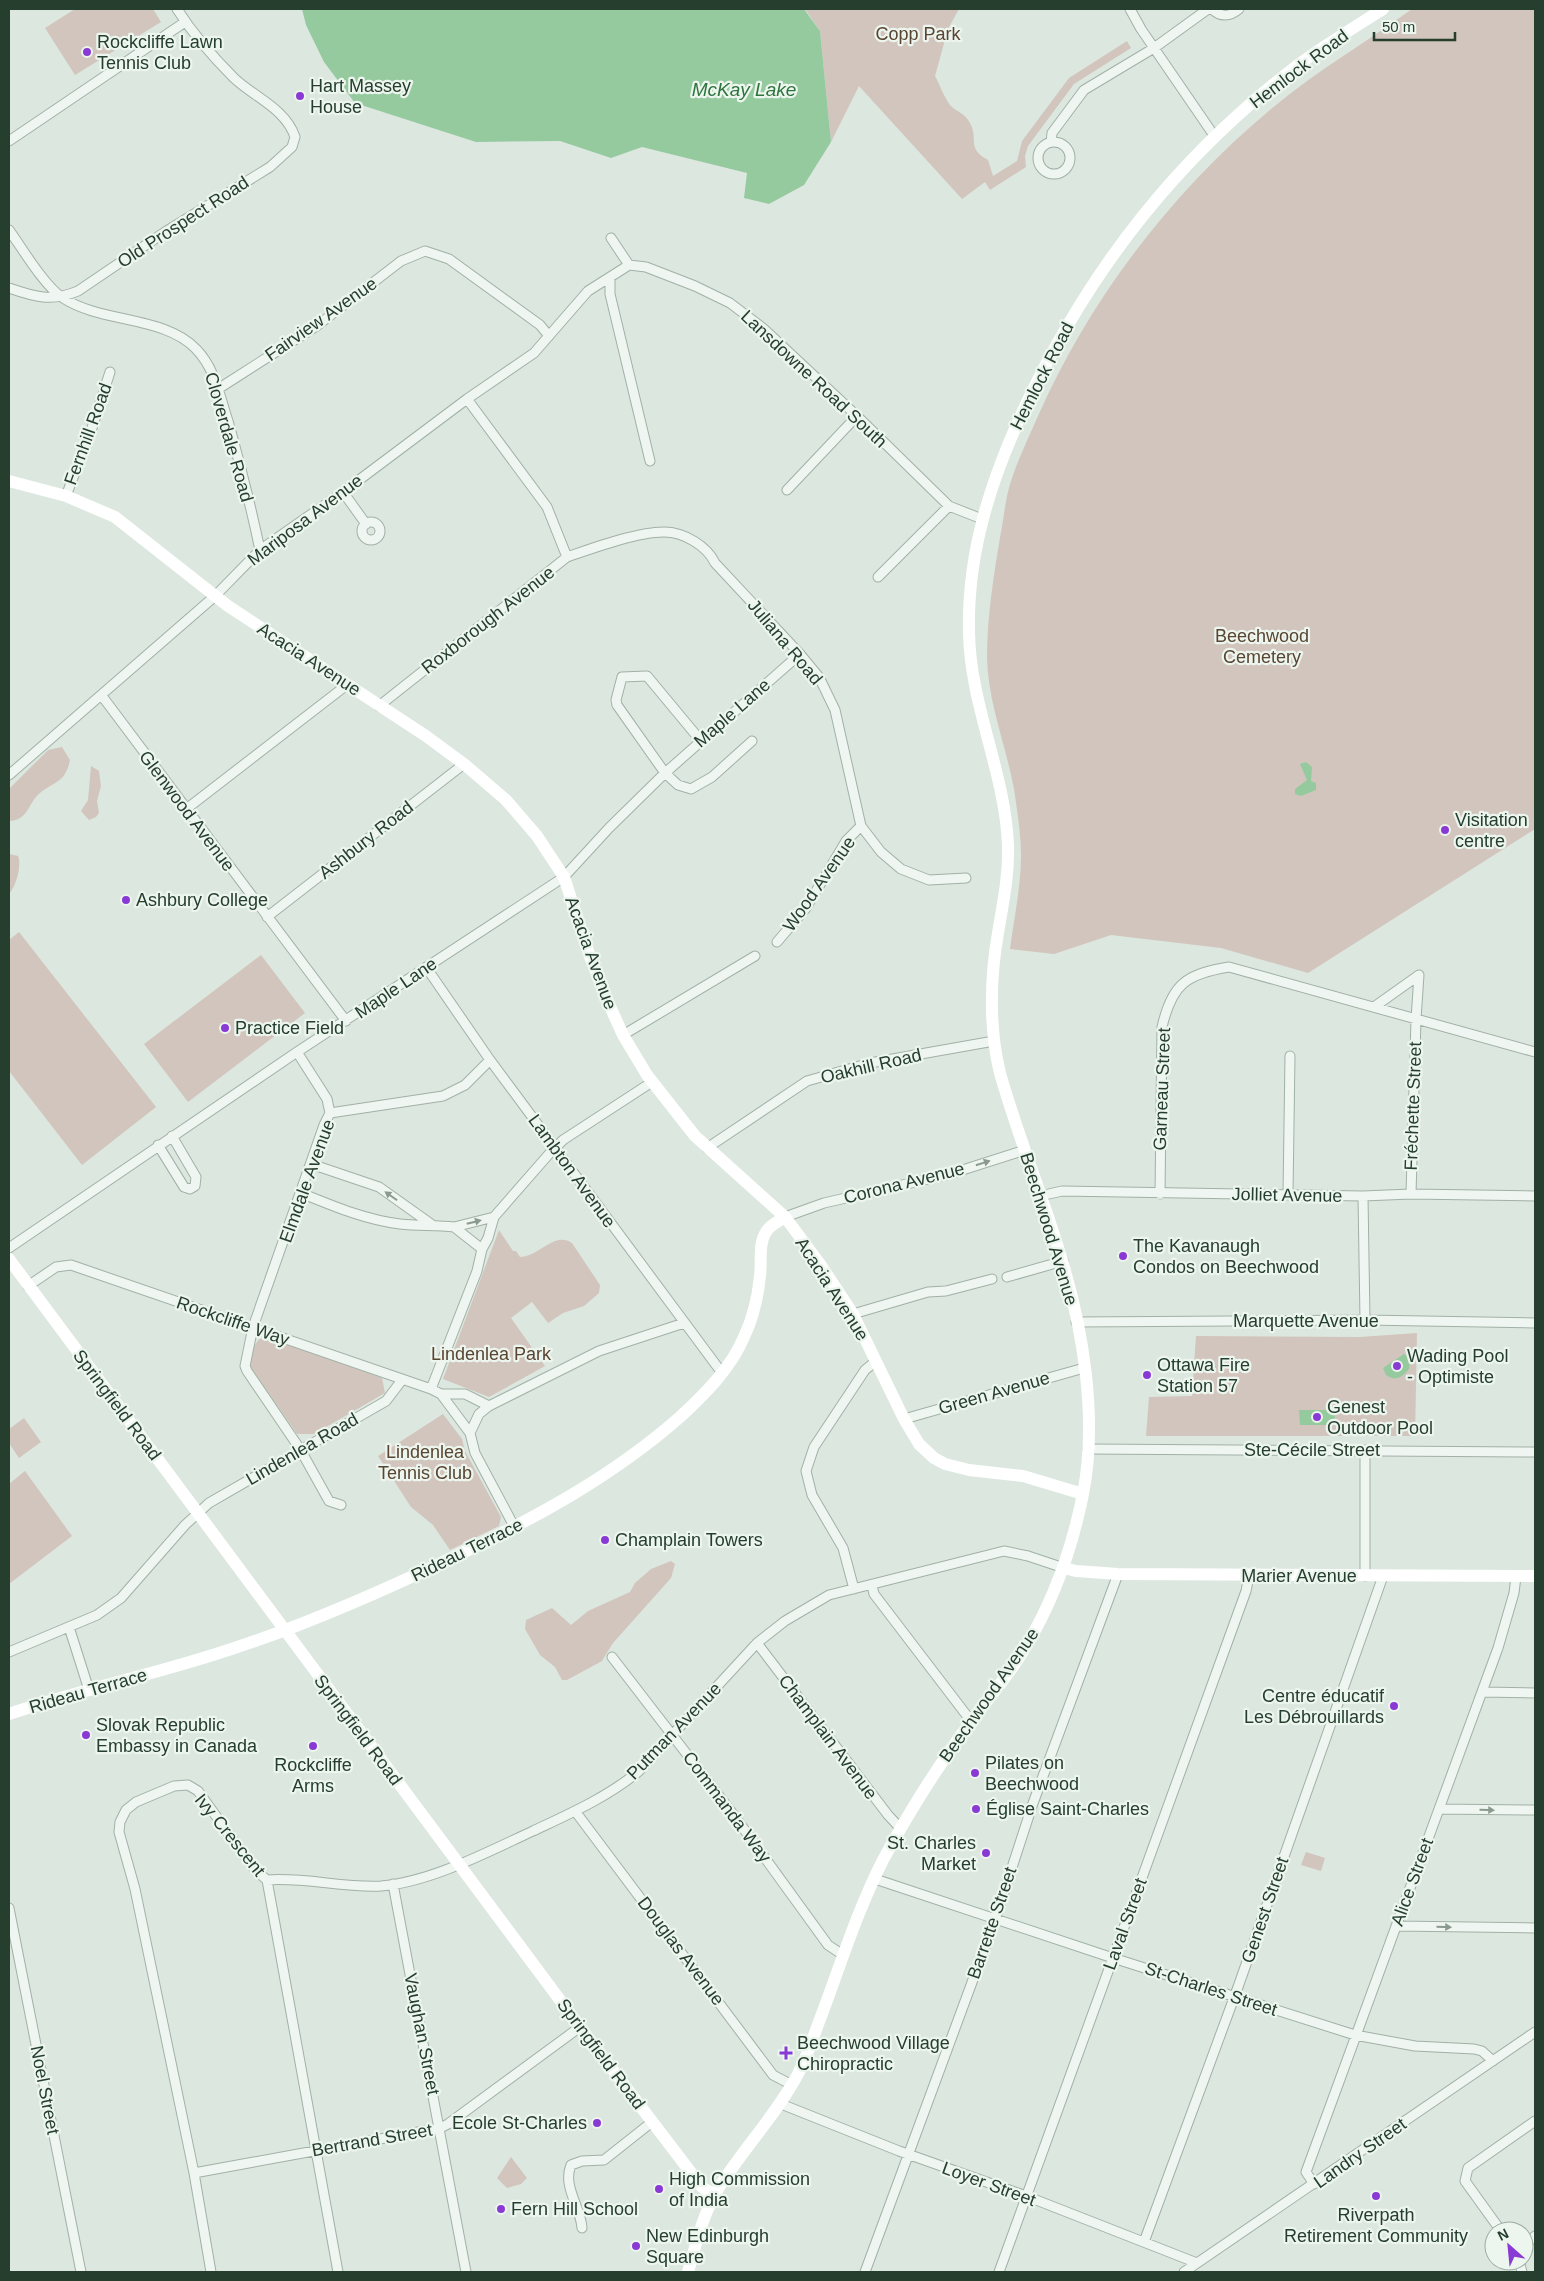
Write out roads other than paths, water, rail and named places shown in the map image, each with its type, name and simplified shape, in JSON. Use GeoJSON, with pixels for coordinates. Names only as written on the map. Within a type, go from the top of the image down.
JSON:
{"type":"FeatureCollection","features":[{"type":"Feature","properties":{"kind":"street"},"geometry":{"type":"LineString","coordinates":[[9,141],[185,22],[177,9]]}},
{"type":"Feature","properties":{"kind":"street"},"geometry":{"type":"LineString","coordinates":[[1130,9],[1214,137]]}},
{"type":"Feature","properties":{"kind":"street"},"geometry":{"type":"LineString","coordinates":[[1050,142],[1052,134],[1084,90],[1154,48],[1208,9]]}},
{"type":"Feature","properties":{"kind":"street"},"geometry":{"type":"LineString","coordinates":[[1212,9],[1224,16],[1230,15],[1238,9]]}},
{"type":"Feature","properties":{"kind":"street","name":"Hemlock Road"},"geometry":{"type":"LineString","coordinates":[[1008,866],[1008,838],[1003,800],[973,682],[968,637],[973,560],[982,519],[1009,439],[1054,346],[1110,258],[1164,188],[1214,137],[1302,62],[1383,9]]}},
{"type":"Feature","properties":{"kind":"street","name":"Old Prospect Road"},"geometry":{"type":"LineString","coordinates":[[62,298],[78,291],[165,232],[270,167],[292,146],[295,137],[284,118],[235,78],[185,22]]}},
{"type":"Feature","properties":{"kind":"street","name":"Cloverdale Road"},"geometry":{"type":"LineString","coordinates":[[9,230],[48,283],[62,298],[88,310],[176,333],[196,348],[206,362],[218,389],[237,452],[260,550]]}},
{"type":"Feature","properties":{"kind":"street"},"geometry":{"type":"LineString","coordinates":[[612,238],[629,265],[610,278],[610,294],[650,461]]}},
{"type":"Feature","properties":{"kind":"street","name":"Fairview Avenue"},"geometry":{"type":"LineString","coordinates":[[218,389],[318,326],[401,261],[425,251],[449,259],[540,325],[549,336]]}},
{"type":"Feature","properties":{"kind":"street","name":"Lansdowne Road South"},"geometry":{"type":"LineString","coordinates":[[629,265],[646,267],[695,286],[730,303],[764,330],[857,416],[949,506],[982,519]]}},
{"type":"Feature","properties":{"kind":"street","name":"Mariposa Avenue"},"geometry":{"type":"LineString","coordinates":[[9,776],[215,596],[260,550],[343,492],[467,399],[534,353],[580,298],[610,278]]}},
{"type":"Feature","properties":{"kind":"street"},"geometry":{"type":"LineString","coordinates":[[9,288],[33,296],[62,298]]}},
{"type":"Feature","properties":{"kind":"street","name":"Fernhill Road"},"geometry":{"type":"LineString","coordinates":[[66,496],[91,431],[110,372]]}},
{"type":"Feature","properties":{"kind":"street","name":"Roxborough Avenue"},"geometry":{"type":"LineString","coordinates":[[379,706],[566,557],[547,507],[467,399]]}},
{"type":"Feature","properties":{"kind":"street"},"geometry":{"type":"LineString","coordinates":[[787,490],[857,416]]}},
{"type":"Feature","properties":{"kind":"street","name":"Acacia Avenue"},"geometry":{"type":"LineString","coordinates":[[9,482],[66,496],[115,517],[215,596],[464,764],[506,800],[522,817],[564,877],[595,970],[623,1035],[652,1082],[675,1112],[707,1148],[785,1217],[820,1264],[853,1314],[904,1419],[926,1452],[945,1464],[969,1470],[1023,1476],[1082,1494]]}},
{"type":"Feature","properties":{"kind":"street"},"geometry":{"type":"LineString","coordinates":[[343,492],[366,524]]}},
{"type":"Feature","properties":{"kind":"street"},"geometry":{"type":"LineString","coordinates":[[878,577],[949,506]]}},
{"type":"Feature","properties":{"kind":"street","name":"Juliana Road"},"geometry":{"type":"LineString","coordinates":[[566,557],[628,539],[666,531],[693,540],[712,556],[715,562],[819,677],[836,710],[861,826],[880,852],[901,869],[929,880],[966,878]]}},
{"type":"Feature","properties":{"kind":"street","name":"Maple Lane"},"geometry":{"type":"LineString","coordinates":[[9,1248],[297,1052],[564,877],[609,828],[665,773],[800,654]]}},
{"type":"Feature","properties":{"kind":"street"},"geometry":{"type":"LineString","coordinates":[[665,773],[617,705],[616,700],[622,677],[647,676],[701,741]]}},
{"type":"Feature","properties":{"kind":"street"},"geometry":{"type":"LineString","coordinates":[[185,810],[348,684]]}},
{"type":"Feature","properties":{"kind":"street","name":"Glenwood Avenue"},"geometry":{"type":"LineString","coordinates":[[102,696],[185,810],[346,1021]]}},
{"type":"Feature","properties":{"kind":"street","name":"Maple Lane"},"geometry":{"type":"LineString","coordinates":[[665,773],[678,785],[691,789],[712,777],[752,741]]}},
{"type":"Feature","properties":{"kind":"street","name":"Ashbury Road"},"geometry":{"type":"LineString","coordinates":[[267,917],[464,764]]}},
{"type":"Feature","properties":{"kind":"street","name":"Wood Avenue"},"geometry":{"type":"LineString","coordinates":[[777,942],[806,908],[846,841],[861,826]]}},
{"type":"Feature","properties":{"kind":"street","name":"Beechwood Avenue"},"geometry":{"type":"LineString","coordinates":[[688,2272],[699,2231],[714,2195],[781,2104],[802,2068],[844,1955],[875,1879],[901,1829],[920,1796],[971,1721],[1025,1649],[1044,1614],[1064,1568],[1082,1494],[1088,1450],[1089,1409],[1076,1322],[1062,1262],[999,1069],[994,1041],[992,1004],[994,968],[1008,866]]}},
{"type":"Feature","properties":{"kind":"street"},"geometry":{"type":"LineString","coordinates":[[623,1035],[755,956]]}},
{"type":"Feature","properties":{"kind":"street","name":"Lambton Avenue"},"geometry":{"type":"LineString","coordinates":[[426,967],[490,1060],[722,1373]]}},
{"type":"Feature","properties":{"kind":"street","name":"Garneau Street"},"geometry":{"type":"LineString","coordinates":[[1160,1194],[1162,1027],[1168,1005],[1182,983],[1204,971],[1229,967],[1535,1052]]}},
{"type":"Feature","properties":{"kind":"street","name":"Fréchette Street"},"geometry":{"type":"LineString","coordinates":[[1374,1007],[1420,975],[1416,1019],[1411,1194]]}},
{"type":"Feature","properties":{"kind":"street","name":"Oakhill Road"},"geometry":{"type":"LineString","coordinates":[[707,1148],[807,1081],[870,1063],[994,1041]]}},
{"type":"Feature","properties":{"kind":"street"},"geometry":{"type":"LineString","coordinates":[[297,1052],[327,1099],[330,1112]]}},
{"type":"Feature","properties":{"kind":"street"},"geometry":{"type":"LineString","coordinates":[[1288,1194],[1290,1056]]}},
{"type":"Feature","properties":{"kind":"street","name":"Elmdale Avenue"},"geometry":{"type":"LineString","coordinates":[[341,1505],[329,1501],[300,1449],[247,1372],[245,1366],[253,1328],[330,1112],[443,1096],[465,1085],[490,1060]]}},
{"type":"Feature","properties":{"kind":"street"},"geometry":{"type":"LineString","coordinates":[[431,1389],[477,1271],[482,1249],[488,1238],[494,1217],[563,1140],[652,1082]]}},
{"type":"Feature","properties":{"kind":"street"},"geometry":{"type":"LineString","coordinates":[[158,1145],[184,1187],[190,1189],[195,1186],[196,1177],[172,1136]]}},
{"type":"Feature","properties":{"kind":"street","name":"Corona Avenue"},"geometry":{"type":"LineString","coordinates":[[785,1217],[824,1203],[950,1174],[1025,1150]]}},
{"type":"Feature","properties":{"kind":"street"},"geometry":{"type":"LineString","coordinates":[[311,1164],[379,1187],[432,1224]]}},
{"type":"Feature","properties":{"kind":"street","name":"Jolliet Avenue"},"geometry":{"type":"LineString","coordinates":[[1040,1196],[1062,1192],[1535,1196]]}},
{"type":"Feature","properties":{"kind":"street"},"geometry":{"type":"LineString","coordinates":[[301,1193],[362,1216],[400,1224],[432,1224],[454,1227],[494,1217]]}},
{"type":"Feature","properties":{"kind":"street"},"geometry":{"type":"LineString","coordinates":[[1363,1196],[1366,1320]]}},
{"type":"Feature","properties":{"kind":"street","name":"Rideau Terrace"},"geometry":{"type":"LineString","coordinates":[[9,1714],[180,1665],[285,1632],[414,1578],[514,1528],[580,1491],[641,1448],[694,1404],[722,1373],[739,1347],[750,1322],[758,1288],[764,1234],[785,1217]]}},
{"type":"Feature","properties":{"kind":"street"},"geometry":{"type":"LineString","coordinates":[[454,1227],[482,1249]]}},
{"type":"Feature","properties":{"kind":"street","name":"Springfield Road"},"geometry":{"type":"LineString","coordinates":[[9,1260],[580,2027],[702,2187],[714,2195]]}},
{"type":"Feature","properties":{"kind":"street"},"geometry":{"type":"LineString","coordinates":[[1007,1277],[1062,1262]]}},
{"type":"Feature","properties":{"kind":"street","name":"Rockcliffe Way"},"geometry":{"type":"LineString","coordinates":[[28,1286],[56,1267],[71,1265],[441,1394],[465,1394],[489,1406]]}},
{"type":"Feature","properties":{"kind":"street"},"geometry":{"type":"LineString","coordinates":[[853,1314],[928,1292],[946,1291],[992,1279]]}},
{"type":"Feature","properties":{"kind":"street","name":"Marquette Avenue"},"geometry":{"type":"LineString","coordinates":[[1076,1322],[1366,1320],[1535,1323]]}},
{"type":"Feature","properties":{"kind":"street"},"geometry":{"type":"LineString","coordinates":[[514,1528],[475,1453],[470,1433],[479,1414],[489,1406],[599,1351],[684,1323]]}},
{"type":"Feature","properties":{"kind":"street"},"geometry":{"type":"LineString","coordinates":[[854,1589],[843,1548],[812,1495],[806,1471],[814,1447],[864,1370],[876,1361]]}},
{"type":"Feature","properties":{"kind":"street","name":"Green Avenue"},"geometry":{"type":"LineString","coordinates":[[904,1419],[1084,1368]]}},
{"type":"Feature","properties":{"kind":"street","name":"Lindenlea Road"},"geometry":{"type":"LineString","coordinates":[[9,1652],[97,1615],[121,1598],[185,1525],[209,1503],[386,1401],[402,1380]]}},
{"type":"Feature","properties":{"kind":"street","name":"Rockcliffe Way"},"geometry":{"type":"LineString","coordinates":[[441,1394],[470,1433]]}},
{"type":"Feature","properties":{"kind":"street","name":"Ste-Cécile Street"},"geometry":{"type":"LineString","coordinates":[[1088,1450],[1535,1452]]}},
{"type":"Feature","properties":{"kind":"street"},"geometry":{"type":"LineString","coordinates":[[1366,1450],[1366,1576]]}},
{"type":"Feature","properties":{"kind":"street","name":"Putman Avenue"},"geometry":{"type":"LineString","coordinates":[[267,1880],[285,1878],[378,1886],[413,1881],[474,1858],[575,1811],[626,1782],[673,1735],[757,1643],[785,1620],[830,1595],[1004,1551],[1028,1556],[1064,1568]]}},
{"type":"Feature","properties":{"kind":"street","name":"Marier Avenue"},"geometry":{"type":"LineString","coordinates":[[1064,1568],[1076,1572],[1118,1574],[1535,1576]]}},
{"type":"Feature","properties":{"kind":"street","name":"Barrette Street"},"geometry":{"type":"LineString","coordinates":[[865,2272],[995,1920],[1032,1806],[1118,1574]]}},
{"type":"Feature","properties":{"kind":"street","name":"Laval Street"},"geometry":{"type":"LineString","coordinates":[[999,2272],[1246,1591],[1249,1576]]}},
{"type":"Feature","properties":{"kind":"street","name":"Genest Street"},"geometry":{"type":"LineString","coordinates":[[1144,2242],[1234,1997],[1383,1576]]}},
{"type":"Feature","properties":{"kind":"street","name":"Alice Street"},"geometry":{"type":"LineString","coordinates":[[1314,2184],[1306,2172],[1482,1692],[1514,1593],[1516,1576]]}},
{"type":"Feature","properties":{"kind":"street"},"geometry":{"type":"LineString","coordinates":[[872,1585],[874,1594],[971,1721]]}},
{"type":"Feature","properties":{"kind":"street"},"geometry":{"type":"LineString","coordinates":[[69,1627],[89,1690]]}},
{"type":"Feature","properties":{"kind":"street","name":"Champlain Avenue"},"geometry":{"type":"LineString","coordinates":[[757,1643],[888,1815],[901,1829]]}},
{"type":"Feature","properties":{"kind":"street","name":"Commanda Way"},"geometry":{"type":"LineString","coordinates":[[612,1657],[673,1735],[828,1945],[844,1955]]}},
{"type":"Feature","properties":{"kind":"street"},"geometry":{"type":"LineString","coordinates":[[1482,1692],[1535,1693]]}},
{"type":"Feature","properties":{"kind":"street","name":"Ivy Crescent"},"geometry":{"type":"LineString","coordinates":[[211,2272],[194,2173],[135,1889],[119,1832],[120,1822],[126,1810],[136,1802],[174,1786],[188,1785],[198,1791],[255,1870],[267,1880],[338,2272]]}},
{"type":"Feature","properties":{"kind":"street"},"geometry":{"type":"LineString","coordinates":[[1439,1809],[1535,1810]]}},
{"type":"Feature","properties":{"kind":"street","name":"Douglas Avenue"},"geometry":{"type":"LineString","coordinates":[[575,1811],[773,2075],[792,2085]]}},
{"type":"Feature","properties":{"kind":"street","name":"St-Charles Street"},"geometry":{"type":"LineString","coordinates":[[875,1879],[995,1920],[1355,2035],[1415,2046],[1474,2049],[1482,2051],[1493,2061]]}},
{"type":"Feature","properties":{"kind":"street","name":"Vaughan Street"},"geometry":{"type":"LineString","coordinates":[[393,1884],[466,2272]]}},
{"type":"Feature","properties":{"kind":"street","name":"Noel Street"},"geometry":{"type":"LineString","coordinates":[[9,1908],[81,2272]]}},
{"type":"Feature","properties":{"kind":"street"},"geometry":{"type":"LineString","coordinates":[[1396,1926],[1535,1928]]}},
{"type":"Feature","properties":{"kind":"street","name":"Bertrand Street"},"geometry":{"type":"LineString","coordinates":[[194,2173],[440,2128],[580,2027]]}},
{"type":"Feature","properties":{"kind":"street","name":"Landry Street"},"geometry":{"type":"LineString","coordinates":[[1184,2272],[1535,2032]]}},
{"type":"Feature","properties":{"kind":"street","name":"Loyer Street"},"geometry":{"type":"LineString","coordinates":[[781,2104],[907,2154],[1026,2196],[1198,2263]]}},
{"type":"Feature","properties":{"kind":"street"},"geometry":{"type":"LineString","coordinates":[[1494,2221],[1465,2181],[1468,2168],[1535,2121]]}},
{"type":"Feature","properties":{"kind":"street"},"geometry":{"type":"LineString","coordinates":[[582,2228],[582,2216],[575,2208],[570,2185],[570,2164],[582,2161],[604,2160],[652,2122]]}},
{"type":"Feature","properties":{"kind":"water","name":"McKay Lake"},"geometry":{"type":"Polygon","coordinates":[[[302,9],[804,9],[820,31],[831,142],[804,185],[769,204],[744,198],[747,173],[642,147],[611,158],[560,141],[476,142],[355,103],[324,62],[306,25],[302,9]]]}},
{"type":"Feature","properties":{"kind":"water"},"geometry":{"type":"Polygon","coordinates":[[[1306,762],[1312,767],[1311,781],[1316,783],[1316,790],[1301,796],[1295,794],[1295,789],[1307,780],[1300,764],[1306,762]]]}},
{"type":"Feature","properties":{"kind":"water","name":"Wading Pool - Optimiste"},"geometry":{"type":"Polygon","coordinates":[[[1404,1354],[1410,1358],[1409,1369],[1399,1378],[1386,1375],[1383,1368],[1404,1354]]]}},
{"type":"Feature","properties":{"kind":"water","name":"Genest Outdoor Pool"},"geometry":{"type":"Polygon","coordinates":[[[1299,1410],[1335,1410],[1335,1425],[1300,1425],[1299,1410]]]}},
{"type":"Feature","properties":{"kind":"place","name":"Rockcliffe Lawn Tennis Club"},"geometry":{"type":"Point","coordinates":[87,52]}},
{"type":"Feature","properties":{"kind":"place","name":"Hart Massey House"},"geometry":{"type":"Point","coordinates":[300,96]}},
{"type":"Feature","properties":{"kind":"place","name":"Visitation centre"},"geometry":{"type":"Point","coordinates":[1445,830]}},
{"type":"Feature","properties":{"kind":"place","name":"Ashbury College"},"geometry":{"type":"Point","coordinates":[126,900]}},
{"type":"Feature","properties":{"kind":"place","name":"Practice Field"},"geometry":{"type":"Point","coordinates":[225,1028]}},
{"type":"Feature","properties":{"kind":"place","name":"The Kavanaugh Condos on Beechwood"},"geometry":{"type":"Point","coordinates":[1123,1256]}},
{"type":"Feature","properties":{"kind":"place","name":"Wading Pool - Optimiste"},"geometry":{"type":"Point","coordinates":[1397,1366]}},
{"type":"Feature","properties":{"kind":"place","name":"Ottawa Fire Station 57"},"geometry":{"type":"Point","coordinates":[1147,1375]}},
{"type":"Feature","properties":{"kind":"place","name":"Genest Outdoor Pool"},"geometry":{"type":"Point","coordinates":[1317,1417]}},
{"type":"Feature","properties":{"kind":"place","name":"Champlain Towers"},"geometry":{"type":"Point","coordinates":[605,1540]}},
{"type":"Feature","properties":{"kind":"place","name":"Centre éducatif Les Débrouillards"},"geometry":{"type":"Point","coordinates":[1394,1706]}},
{"type":"Feature","properties":{"kind":"place","name":"Slovak Republic Embassy in Canada"},"geometry":{"type":"Point","coordinates":[86,1735]}},
{"type":"Feature","properties":{"kind":"place","name":"Rockcliffe Arms"},"geometry":{"type":"Point","coordinates":[313,1746]}},
{"type":"Feature","properties":{"kind":"place","name":"Pilates on Beechwood"},"geometry":{"type":"Point","coordinates":[975,1773]}},
{"type":"Feature","properties":{"kind":"place","name":"Église Saint-Charles"},"geometry":{"type":"Point","coordinates":[976,1809]}},
{"type":"Feature","properties":{"kind":"place","name":"St. Charles Market"},"geometry":{"type":"Point","coordinates":[986,1853]}},
{"type":"Feature","properties":{"kind":"place","name":"Beechwood Village Chiropractic"},"geometry":{"type":"Point","coordinates":[786,2053]}},
{"type":"Feature","properties":{"kind":"place","name":"Ecole St-Charles"},"geometry":{"type":"Point","coordinates":[597,2123]}},
{"type":"Feature","properties":{"kind":"place","name":"High Commission of India"},"geometry":{"type":"Point","coordinates":[659,2189]}},
{"type":"Feature","properties":{"kind":"place","name":"Riverpath Retirement Community"},"geometry":{"type":"Point","coordinates":[1376,2196]}},
{"type":"Feature","properties":{"kind":"place","name":"Fern Hill School"},"geometry":{"type":"Point","coordinates":[501,2209]}},
{"type":"Feature","properties":{"kind":"place","name":"New Edinburgh Square"},"geometry":{"type":"Point","coordinates":[636,2246]}},
{"type":"Feature","properties":{"kind":"park label","name":"Copp Park"},"geometry":{"type":"Point","coordinates":[918,34]}},
{"type":"Feature","properties":{"kind":"park label","name":"Beechwood Cemetery"},"geometry":{"type":"Point","coordinates":[1262,646]}},
{"type":"Feature","properties":{"kind":"park label","name":"Lindenlea Park"},"geometry":{"type":"Point","coordinates":[491,1354]}},
{"type":"Feature","properties":{"kind":"park label","name":"Lindenlea Tennis Club"},"geometry":{"type":"Point","coordinates":[425,1462]}}]}
